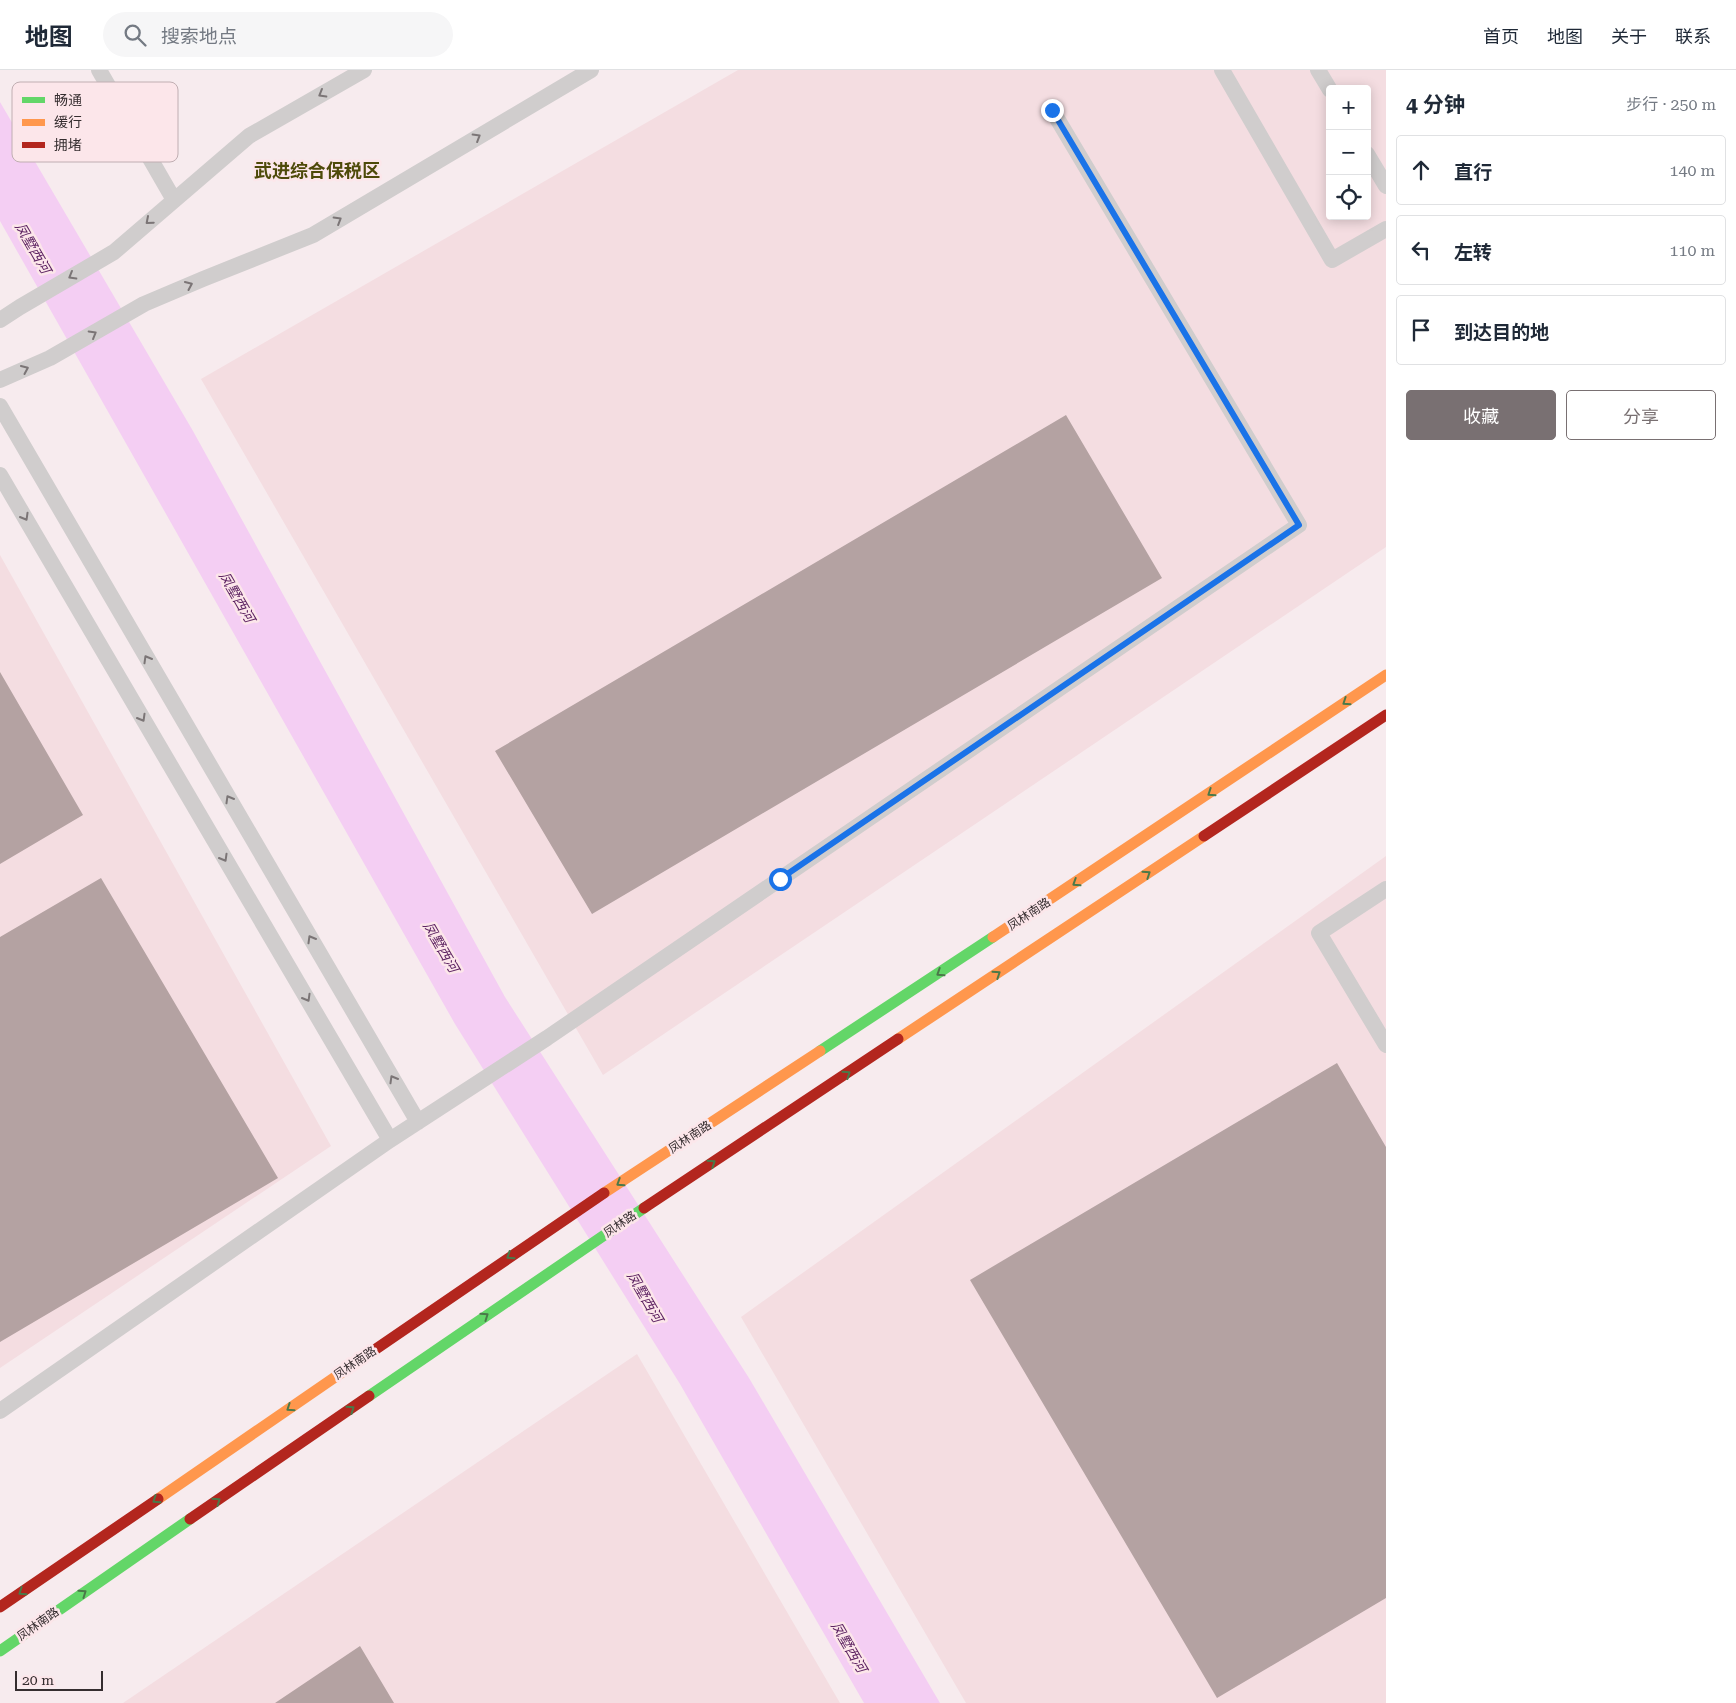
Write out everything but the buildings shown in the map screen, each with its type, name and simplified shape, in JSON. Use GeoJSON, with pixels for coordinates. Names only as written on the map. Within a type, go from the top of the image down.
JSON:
{"type":"FeatureCollection","features":[{"type":"Feature","properties":{"kind":"main road","name":"凤林南路"},"geometry":{"type":"LineString","coordinates":[[0,1607],[550,1229],[1146,838],[1386,675]]}},
{"type":"Feature","properties":{"kind":"main road","name":"凤林路"},"geometry":{"type":"LineString","coordinates":[[570,1258],[1386,715]]}},
{"type":"Feature","properties":{"kind":"main road","name":"凤林南路"},"geometry":{"type":"LineString","coordinates":[[0,1651],[570,1258]]}},
{"type":"Feature","properties":{"kind":"lane"},"geometry":{"type":"LineString","coordinates":[[98,70],[105,82]]}},
{"type":"Feature","properties":{"kind":"lane"},"geometry":{"type":"LineString","coordinates":[[0,320],[20,306],[114,252],[249,136],[364,70]]}},
{"type":"Feature","properties":{"kind":"lane"},"geometry":{"type":"LineString","coordinates":[[0,380],[50,358],[144,304],[313,235],[591,70]]}},
{"type":"Feature","properties":{"kind":"lane"},"geometry":{"type":"LineString","coordinates":[[1222,70],[1332,260],[1386,229]]}},
{"type":"Feature","properties":{"kind":"lane"},"geometry":{"type":"LineString","coordinates":[[1318,70],[1327,85]]}},
{"type":"Feature","properties":{"kind":"lane"},"geometry":{"type":"LineString","coordinates":[[0,1411],[390,1140],[547,1038],[1299,525],[1052,110]]}},
{"type":"Feature","properties":{"kind":"lane"},"geometry":{"type":"LineString","coordinates":[[1371,161],[1386,186]]}},
{"type":"Feature","properties":{"kind":"lane"},"geometry":{"type":"LineString","coordinates":[[152,162],[174,200]]}},
{"type":"Feature","properties":{"kind":"lane"},"geometry":{"type":"LineString","coordinates":[[0,406],[418,1122]]}},
{"type":"Feature","properties":{"kind":"lane"},"geometry":{"type":"LineString","coordinates":[[0,475],[390,1140]]}},
{"type":"Feature","properties":{"kind":"lane"},"geometry":{"type":"LineString","coordinates":[[1386,889],[1319,933],[1386,1045]]}},
{"type":"Feature","properties":{"kind":"shaded area"},"geometry":{"type":"Polygon","coordinates":[[[738,70],[1386,70],[1386,547],[603,1075],[201,379],[738,70]]]}},
{"type":"Feature","properties":{"kind":"shaded area"},"geometry":{"type":"Polygon","coordinates":[[[0,555],[331,1146],[0,1368],[0,555]]]}},
{"type":"Feature","properties":{"kind":"shaded area"},"geometry":{"type":"Polygon","coordinates":[[[1386,856],[1386,1703],[966,1703],[741,1317],[1386,856]]]}},
{"type":"Feature","properties":{"kind":"shaded area"},"geometry":{"type":"Polygon","coordinates":[[[637,1354],[840,1703],[123,1703],[637,1354]]]}},
{"type":"Feature","properties":{"kind":"water","name":"凤墅西河"},"geometry":{"type":"Polygon","coordinates":[[[0,102],[12,122],[12,162],[35,162],[193,431],[505,997],[749,1378],[940,1703],[864,1703],[680,1384],[455,1024],[0,221],[0,102]]]}},
{"type":"Feature","properties":{"kind":"traffic: fast"},"geometry":{"type":"LineString","coordinates":[[820,1051],[993,937]]}},
{"type":"Feature","properties":{"kind":"traffic: fast"},"geometry":{"type":"LineString","coordinates":[[369,1396],[644,1208]]}},
{"type":"Feature","properties":{"kind":"traffic: fast"},"geometry":{"type":"LineString","coordinates":[[0,1651],[190,1519]]}},
{"type":"Feature","properties":{"kind":"traffic: slow"},"geometry":{"type":"LineString","coordinates":[[993,937],[1386,675]]}},
{"type":"Feature","properties":{"kind":"traffic: slow"},"geometry":{"type":"LineString","coordinates":[[898,1039],[1204,836]]}},
{"type":"Feature","properties":{"kind":"traffic: slow"},"geometry":{"type":"LineString","coordinates":[[604,1193],[820,1051]]}},
{"type":"Feature","properties":{"kind":"traffic: slow"},"geometry":{"type":"LineString","coordinates":[[158,1499],[373,1351]]}},
{"type":"Feature","properties":{"kind":"traffic: jam"},"geometry":{"type":"LineString","coordinates":[[1204,836],[1386,715]]}},
{"type":"Feature","properties":{"kind":"traffic: jam"},"geometry":{"type":"LineString","coordinates":[[644,1208],[898,1039]]}},
{"type":"Feature","properties":{"kind":"traffic: jam"},"geometry":{"type":"LineString","coordinates":[[373,1351],[604,1193]]}},
{"type":"Feature","properties":{"kind":"traffic: jam"},"geometry":{"type":"LineString","coordinates":[[190,1519],[369,1396]]}},
{"type":"Feature","properties":{"kind":"traffic: jam"},"geometry":{"type":"LineString","coordinates":[[0,1607],[158,1499]]}},
{"type":"Feature","properties":{"kind":"district","name":"武进综合保税区"},"geometry":{"type":"Point","coordinates":[317,170]}},
{"type":"Feature","properties":{"kind":"route"},"geometry":{"type":"LineString","coordinates":[[780,879],[1299,525],[1052,110]]}}]}
